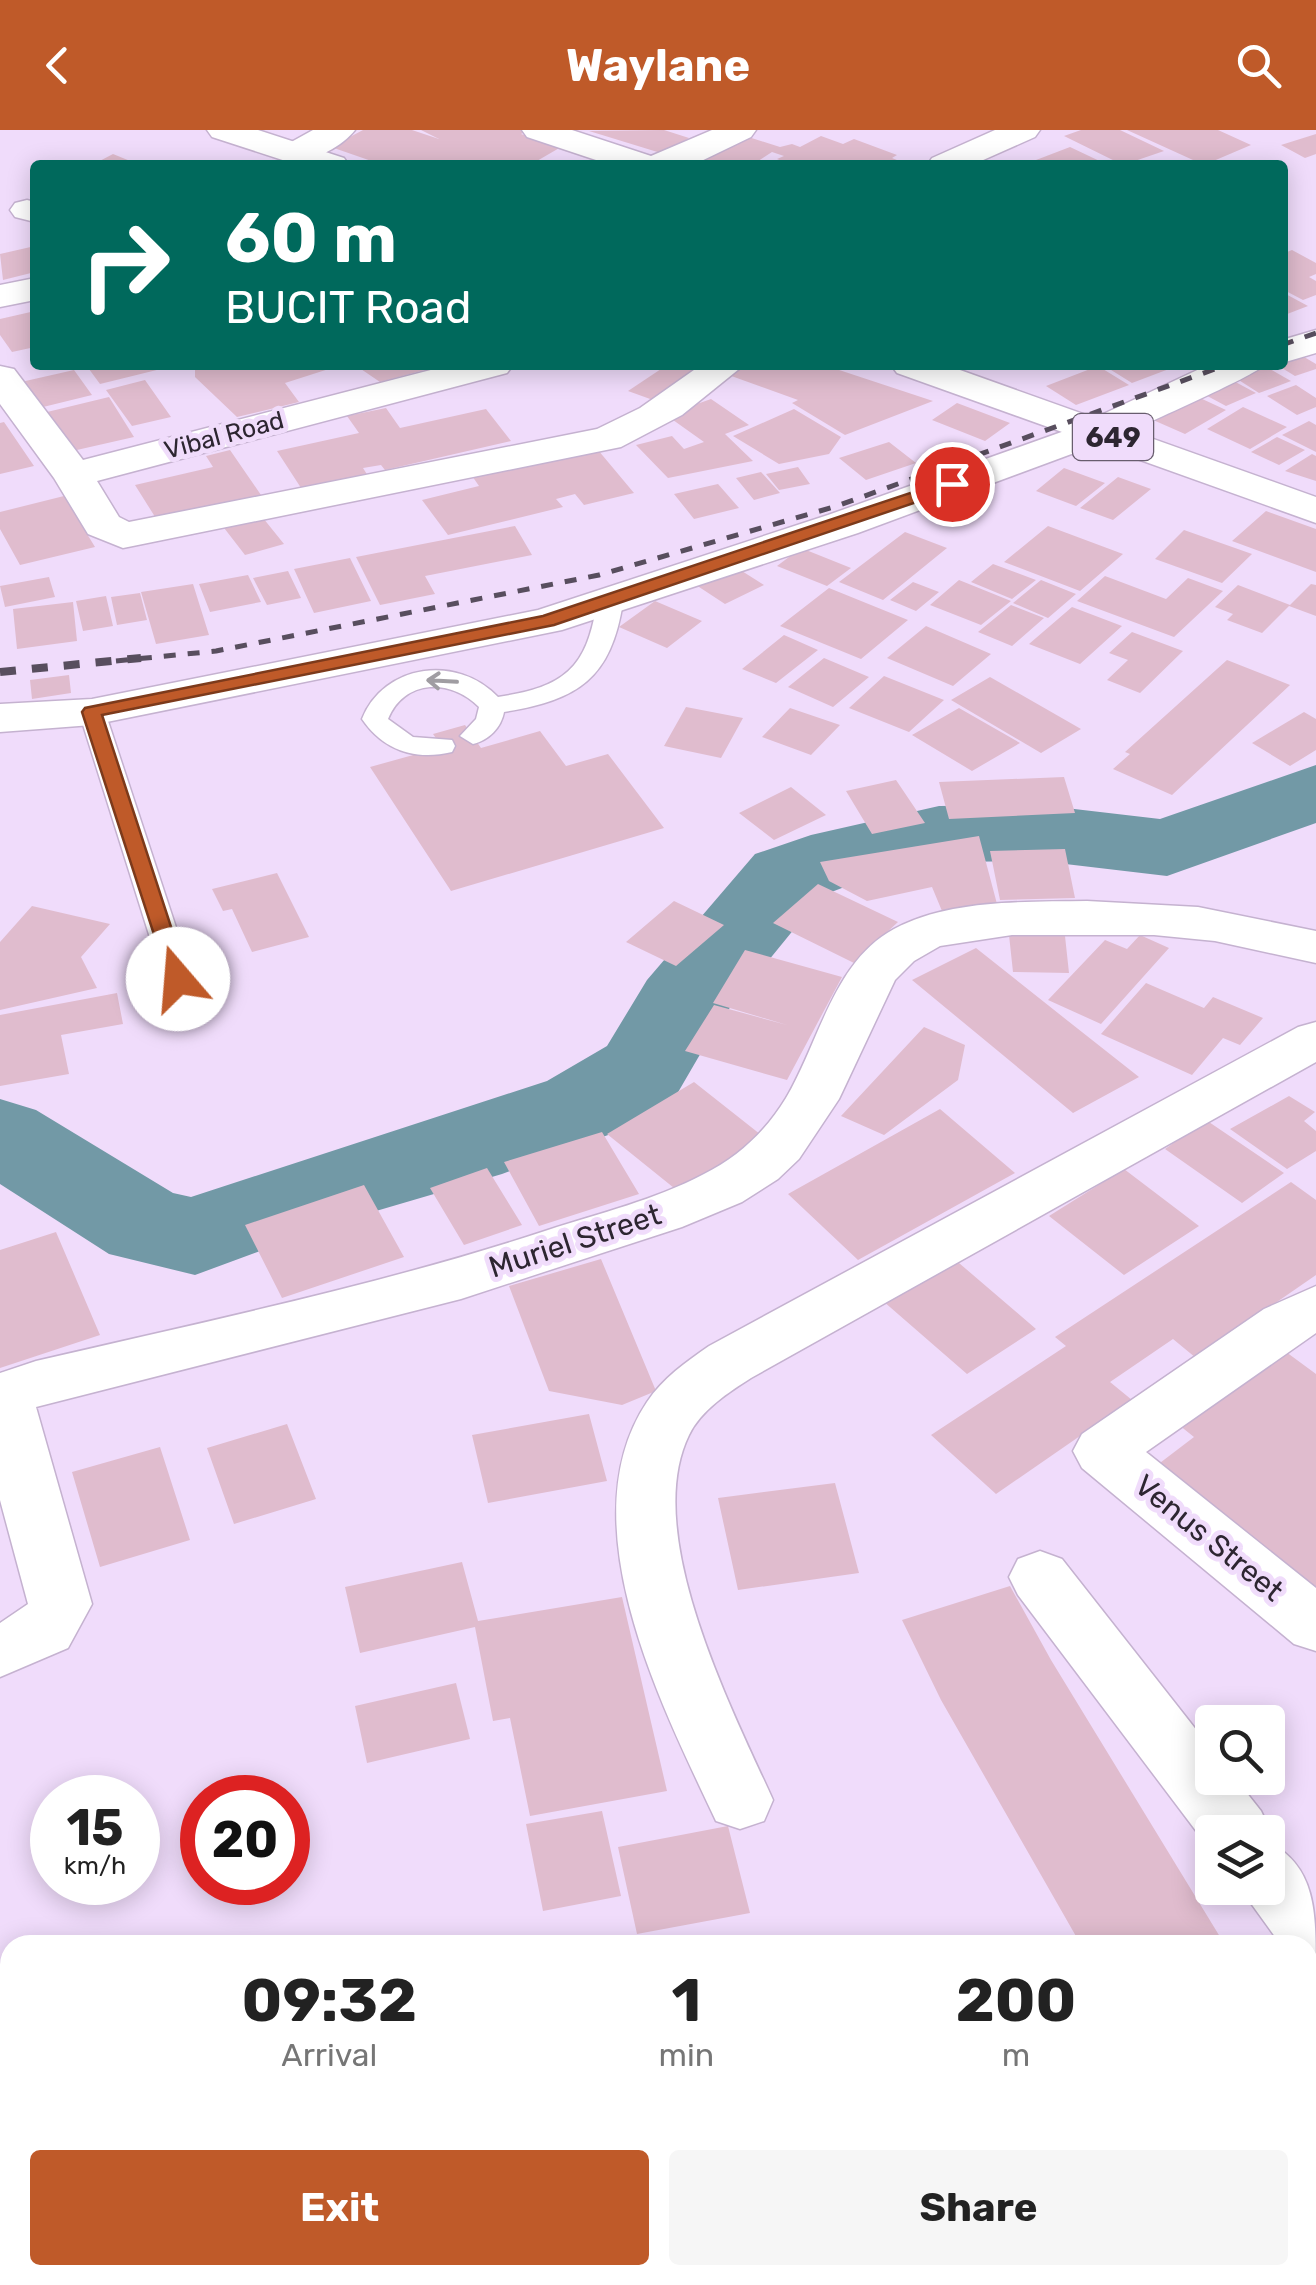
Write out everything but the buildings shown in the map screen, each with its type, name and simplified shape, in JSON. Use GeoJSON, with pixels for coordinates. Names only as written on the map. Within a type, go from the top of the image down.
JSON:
{"type":"FeatureCollection","features":[{"type":"Feature","properties":{"kind":"street"},"geometry":{"type":"LineString","coordinates":[[224,130],[317,160]]}},
{"type":"Feature","properties":{"kind":"street"},"geometry":{"type":"LineString","coordinates":[[296,153],[338,130]]}},
{"type":"Feature","properties":{"kind":"street"},"geometry":{"type":"LineString","coordinates":[[539,130],[629,160]]}},
{"type":"Feature","properties":{"kind":"street"},"geometry":{"type":"LineString","coordinates":[[676,160],[739,130]]}},
{"type":"Feature","properties":{"kind":"street"},"geometry":{"type":"LineString","coordinates":[[955,160],[1023,130]]}},
{"type":"Feature","properties":{"kind":"street"},"geometry":{"type":"LineString","coordinates":[[0,296],[30,290]]}},
{"type":"Feature","properties":{"kind":"street"},"geometry":{"type":"LineString","coordinates":[[1288,350],[1316,340]]}},
{"type":"Feature","properties":{"kind":"street","name":"Vibal Road"},"geometry":{"type":"LineString","coordinates":[[74,474],[475,370]]}},
{"type":"Feature","properties":{"kind":"street"},"geometry":{"type":"LineString","coordinates":[[0,377],[74,474],[103,525],[122,536],[307,496],[608,439],[634,430],[664,412],[719,370]]}},
{"type":"Feature","properties":{"kind":"street","name":"649"},"geometry":{"type":"LineString","coordinates":[[924,370],[1316,511]]}},
{"type":"Feature","properties":{"kind":"street"},"geometry":{"type":"LineString","coordinates":[[0,718],[92,712],[547,621],[843,524],[1098,431],[1230,370]]}},
{"type":"Feature","properties":{"kind":"street","name":"Muriel Street"},"geometry":{"type":"LineString","coordinates":[[0,1650],[42,1634],[57,1620],[60,1604],[4,1406],[15,1392],[36,1382],[345,1310],[511,1265],[725,1187],[761,1164],[816,1094],[875,971],[890,954],[926,933],[969,924],[1043,920],[1184,921],[1316,947]]}},
{"type":"Feature","properties":{"kind":"street"},"geometry":{"type":"LineString","coordinates":[[740,1800],[673,1652],[654,1574],[646,1498],[658,1437],[692,1387],[730,1362],[1316,1039]]}},
{"type":"Feature","properties":{"kind":"street","name":"Venus Street"},"geometry":{"type":"LineString","coordinates":[[1305,1326],[1102,1451],[1316,1625]]}},
{"type":"Feature","properties":{"kind":"street"},"geometry":{"type":"LineString","coordinates":[[1040,1577],[1223,1815]]}},
{"type":"Feature","properties":{"kind":"street"},"geometry":{"type":"LineString","coordinates":[[1285,1895],[1315,1935]]}},
{"type":"Feature","properties":{"kind":"lane"},"geometry":{"type":"LineString","coordinates":[[492,706],[538,700],[575,684],[588,672],[608,630],[610,602]]}},
{"type":"Feature","properties":{"kind":"lane"},"geometry":{"type":"LineString","coordinates":[[442,746],[402,744],[383,734],[374,719],[378,703],[392,690],[414,681],[464,682],[482,692],[492,706],[489,722],[473,736]]}},
{"type":"Feature","properties":{"kind":"lane"},"geometry":{"type":"LineString","coordinates":[[92,712],[178,979]]}},
{"type":"Feature","properties":{"kind":"waterway"},"geometry":{"type":"LineString","coordinates":[[0,1135],[146,1227],[195,1236],[305,1195],[466,1148],[583,1106],[642,1070],[681,1003],[788,875],[843,855],[939,834],[1040,833],[1167,848],[1316,792]]}},
{"type":"Feature","properties":{"kind":"railway"},"geometry":{"type":"LineString","coordinates":[[1288,343],[1316,333]]}},
{"type":"Feature","properties":{"kind":"railway"},"geometry":{"type":"LineString","coordinates":[[116,661],[216,651],[599,575],[837,506],[1212,370]]}},
{"type":"Feature","properties":{"kind":"railway"},"geometry":{"type":"LineString","coordinates":[[0,672],[141,658]]}},
{"type":"Feature","properties":{"kind":"route"},"geometry":{"type":"LineString","coordinates":[[178,979],[92,712],[547,621],[952,484]]}}]}
